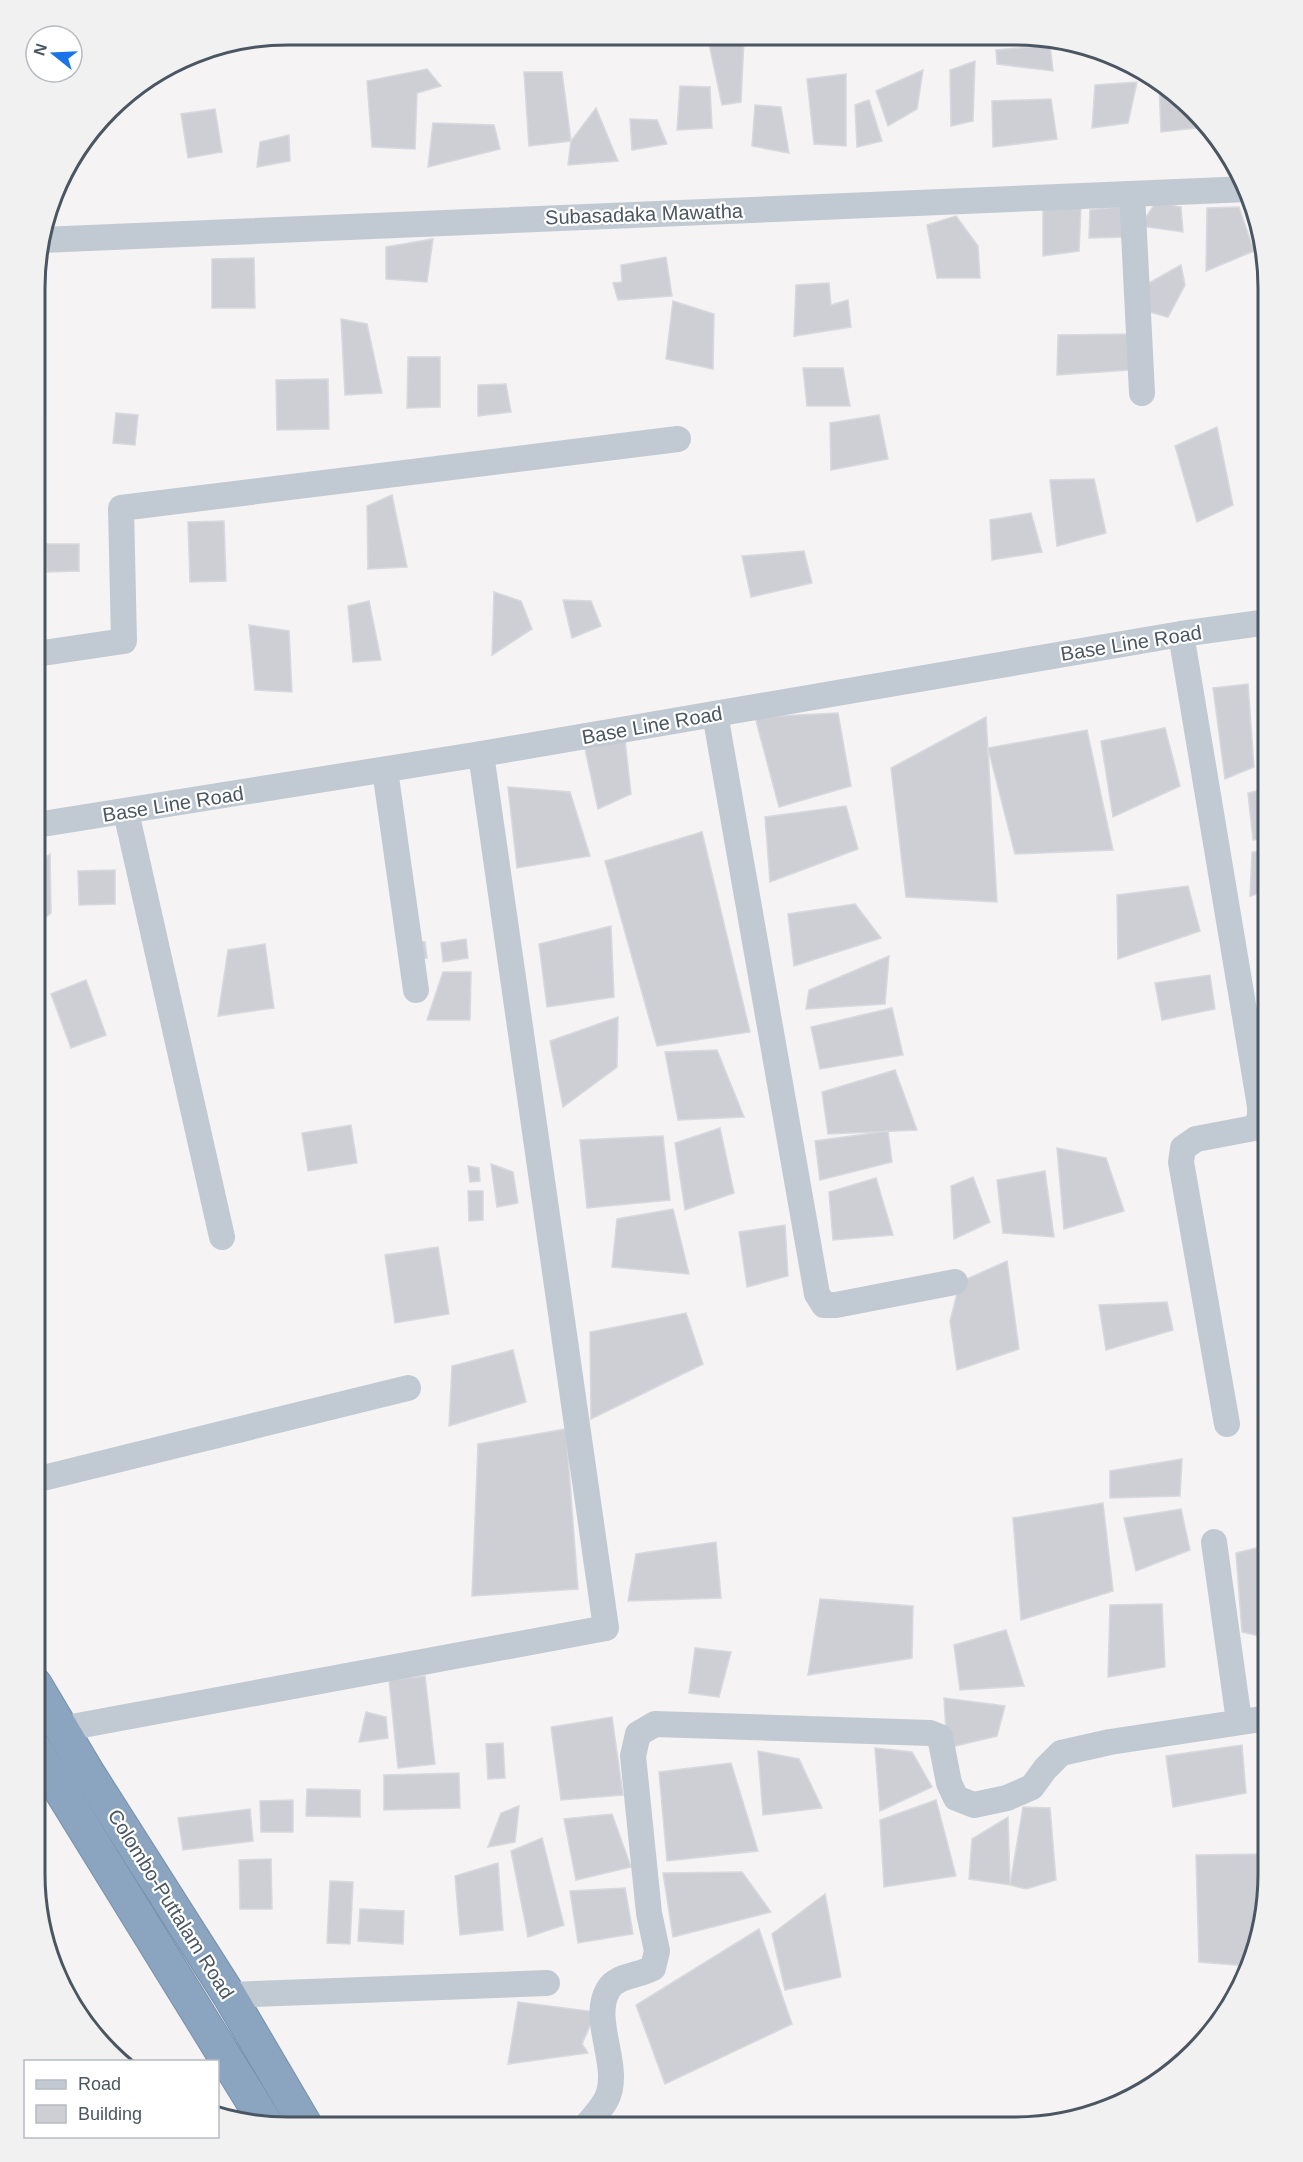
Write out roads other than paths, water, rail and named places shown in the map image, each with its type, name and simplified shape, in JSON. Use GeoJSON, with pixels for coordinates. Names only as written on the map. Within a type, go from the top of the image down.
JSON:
{"type":"FeatureCollection","features":[{"type":"Feature","properties":{"kind":"highway","name":"Colombo-Puttalam Road"},"geometry":{"type":"LineString","coordinates":[[45,1701],[228,1995],[301,2117]]}},
{"type":"Feature","properties":{"kind":"highway","name":"Colombo-Puttalam Road"},"geometry":{"type":"LineString","coordinates":[[45,1765],[261,2115]]}},
{"type":"Feature","properties":{"kind":"street","name":"Subasadaka Mawatha"},"geometry":{"type":"LineString","coordinates":[[50,240],[1237,189]]}},
{"type":"Feature","properties":{"kind":"street"},"geometry":{"type":"LineString","coordinates":[[1132,194],[1142,393]]}},
{"type":"Feature","properties":{"kind":"street"},"geometry":{"type":"LineString","coordinates":[[45,653],[124,641],[121,508],[678,439]]}},
{"type":"Feature","properties":{"kind":"street","name":"Base Line Road"},"geometry":{"type":"LineString","coordinates":[[45,824],[385,770],[1181,634],[1258,623]]}},
{"type":"Feature","properties":{"kind":"street"},"geometry":{"type":"LineString","coordinates":[[1181,634],[1258,1094]]}},
{"type":"Feature","properties":{"kind":"street"},"geometry":{"type":"LineString","coordinates":[[715,714],[818,1294],[824,1305],[836,1305],[955,1282]]}},
{"type":"Feature","properties":{"kind":"street"},"geometry":{"type":"LineString","coordinates":[[61,1729],[606,1628],[480,754]]}},
{"type":"Feature","properties":{"kind":"street"},"geometry":{"type":"LineString","coordinates":[[385,770],[416,990]]}},
{"type":"Feature","properties":{"kind":"street"},"geometry":{"type":"LineString","coordinates":[[126,812],[222,1237]]}},
{"type":"Feature","properties":{"kind":"street"},"geometry":{"type":"LineString","coordinates":[[1227,1424],[1181,1162],[1183,1148],[1196,1139],[1254,1128],[1258,1121]]}},
{"type":"Feature","properties":{"kind":"street"},"geometry":{"type":"LineString","coordinates":[[45,1478],[408,1388]]}},
{"type":"Feature","properties":{"kind":"street"},"geometry":{"type":"LineString","coordinates":[[1214,1542],[1239,1721]]}},
{"type":"Feature","properties":{"kind":"street"},"geometry":{"type":"LineString","coordinates":[[593,2117],[607,2099],[612,2075],[606,2042],[604,2008],[608,1989],[622,1978],[642,1974],[652,1968],[657,1951],[650,1913],[633,1756],[638,1734],[655,1724],[930,1732],[940,1737],[949,1783],[956,1798],[974,1805],[1007,1798],[1032,1787],[1061,1753],[1258,1719]]}},
{"type":"Feature","properties":{"kind":"street"},"geometry":{"type":"LineString","coordinates":[[228,1995],[547,1983]]}}]}
